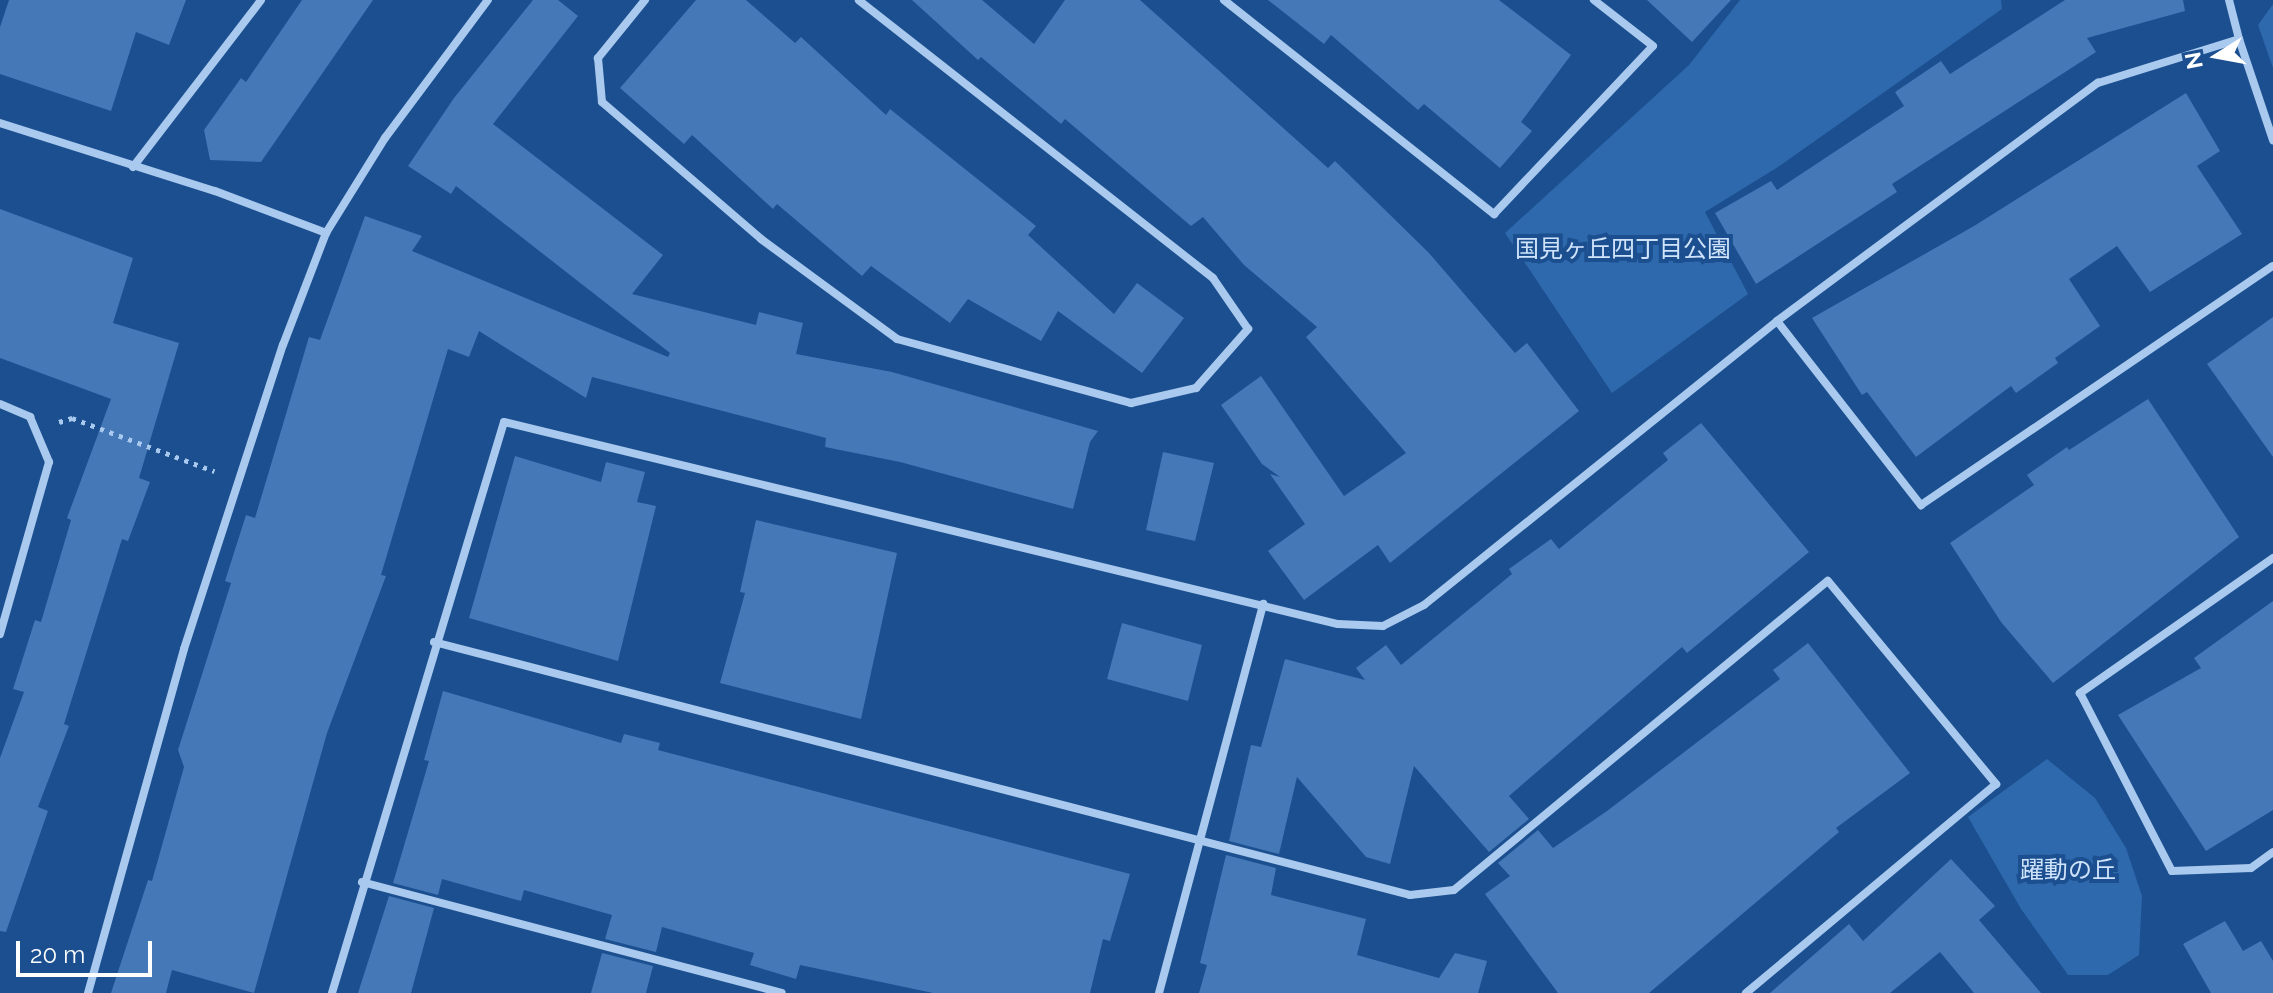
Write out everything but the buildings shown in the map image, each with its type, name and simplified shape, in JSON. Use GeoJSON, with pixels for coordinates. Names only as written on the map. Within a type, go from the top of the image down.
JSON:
{"type":"FeatureCollection","features":[{"type":"Feature","properties":{"kind":"street"},"geometry":{"type":"LineString","coordinates":[[133,167],[261,0]]}},
{"type":"Feature","properties":{"kind":"street"},"geometry":{"type":"LineString","coordinates":[[88,993],[184,649],[239,480],[326,233],[385,138],[488,0]]}},
{"type":"Feature","properties":{"kind":"street"},"geometry":{"type":"LineString","coordinates":[[644,1],[598,58],[602,102],[761,239],[897,339],[1131,403],[1196,388],[1248,329],[1213,278],[859,0]]}},
{"type":"Feature","properties":{"kind":"street"},"geometry":{"type":"LineString","coordinates":[[1224,0],[1494,214],[1653,46],[1594,0]]}},
{"type":"Feature","properties":{"kind":"street"},"geometry":{"type":"LineString","coordinates":[[2229,0],[2273,140]]}},
{"type":"Feature","properties":{"kind":"street"},"geometry":{"type":"LineString","coordinates":[[332,993],[434,642],[504,422],[1338,624],[1383,626],[1424,605],[1777,321],[2098,83],[2239,39]]}},
{"type":"Feature","properties":{"kind":"street"},"geometry":{"type":"LineString","coordinates":[[0,123],[215,191],[326,233]]}},
{"type":"Feature","properties":{"kind":"street"},"geometry":{"type":"LineString","coordinates":[[1777,321],[1921,505],[2273,266]]}},
{"type":"Feature","properties":{"kind":"street"},"geometry":{"type":"LineString","coordinates":[[0,404],[30,417],[49,462],[0,634]]}},
{"type":"Feature","properties":{"kind":"street"},"geometry":{"type":"LineString","coordinates":[[2273,558],[2080,693],[2172,871],[2251,868],[2273,852]]}},
{"type":"Feature","properties":{"kind":"street"},"geometry":{"type":"LineString","coordinates":[[434,642],[1201,838],[1410,895],[1454,890],[1828,581],[1996,784],[1746,993]]}},
{"type":"Feature","properties":{"kind":"street"},"geometry":{"type":"LineString","coordinates":[[1159,993],[1263,604]]}},
{"type":"Feature","properties":{"kind":"street"},"geometry":{"type":"LineString","coordinates":[[362,882],[782,993]]}},
{"type":"Feature","properties":{"kind":"path"},"geometry":{"type":"LineString","coordinates":[[35,429],[72,418],[239,480]]}},
{"type":"Feature","properties":{"kind":"green space","name":"国見ヶ丘四丁目公園"},"geometry":{"type":"Polygon","coordinates":[[[1740,0],[2001,0],[2002,9],[1778,167],[1705,212],[1748,294],[1612,393],[1505,233],[1689,65],[1740,0]]]}},
{"type":"Feature","properties":{"kind":"green space"},"geometry":{"type":"Polygon","coordinates":[[[2273,4],[2273,68],[2258,25],[2273,4]]]}},
{"type":"Feature","properties":{"kind":"green space","name":"躍動の丘"},"geometry":{"type":"Polygon","coordinates":[[[2047,759],[2095,798],[2126,848],[2142,896],[2139,955],[2108,975],[2068,975],[2021,909],[1968,817],[2047,759]]]}}]}
